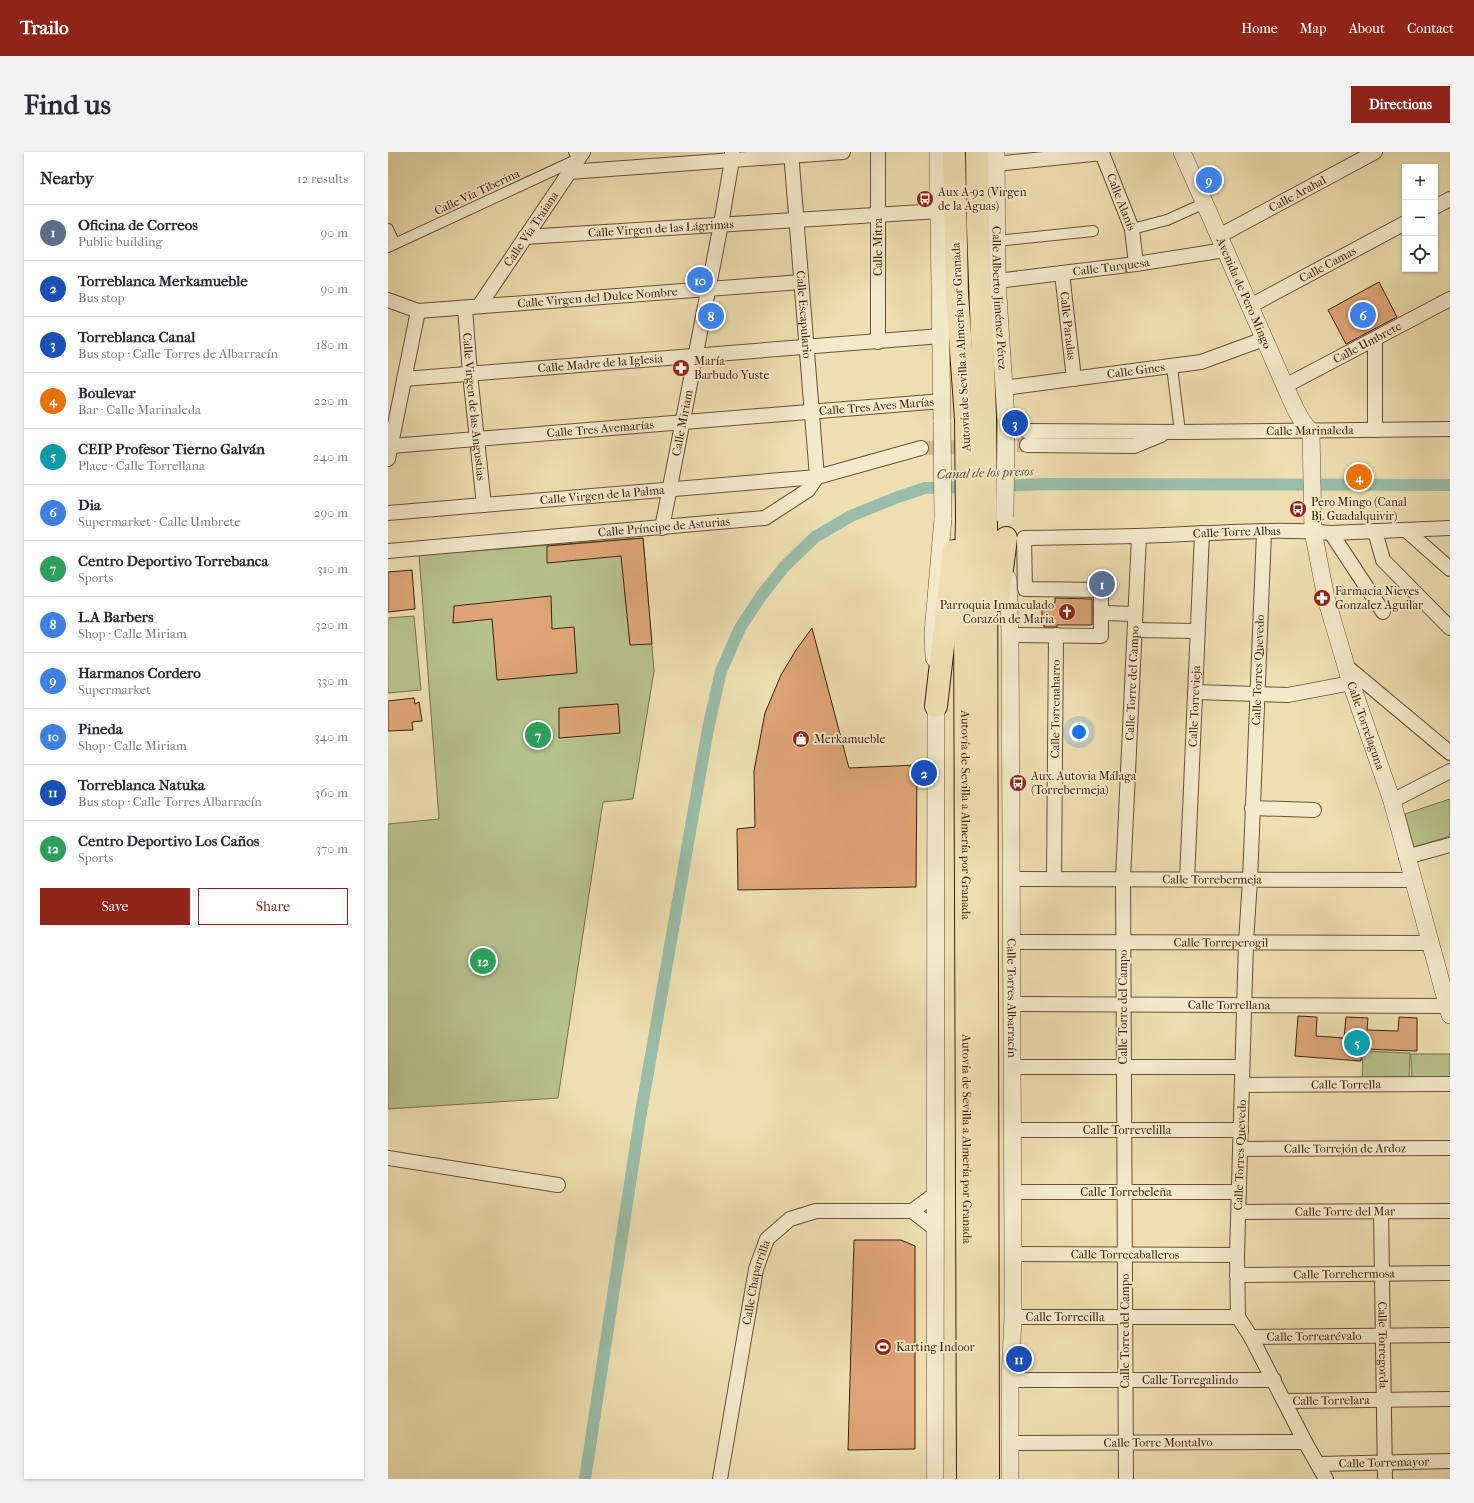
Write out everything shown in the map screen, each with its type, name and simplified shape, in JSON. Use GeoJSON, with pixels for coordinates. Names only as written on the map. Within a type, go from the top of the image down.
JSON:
{"type":"FeatureCollection","features":[{"type":"Feature","properties":{"kind":"highway","name":"Autovía de Sevilla a Almería por Granada"},"geometry":{"type":"LineString","coordinates":[[954,152],[957,294],[986,418]]}},
{"type":"Feature","properties":{"kind":"highway","name":"Autovía de Sevilla a Almería por Granada"},"geometry":{"type":"LineString","coordinates":[[977,152],[978,227],[986,418],[998,526],[986,686],[988,1479]]}},
{"type":"Feature","properties":{"kind":"highway","name":"Autovía de Sevilla a Almería por Granada"},"geometry":{"type":"LineString","coordinates":[[968,1479],[966,620],[998,526]]}},
{"type":"Feature","properties":{"kind":"highway"},"geometry":{"type":"LineString","coordinates":[[936,706],[955,543],[998,526]]}},
{"type":"Feature","properties":{"kind":"highway"},"geometry":{"type":"LineString","coordinates":[[988,1381],[1001,1479]]}},
{"type":"Feature","properties":{"kind":"street"},"geometry":{"type":"LineString","coordinates":[[569,172],[732,156],[843,152]]}},
{"type":"Feature","properties":{"kind":"street","name":"Calle Mitra"},"geometry":{"type":"LineString","coordinates":[[878,152],[878,342]]}},
{"type":"Feature","properties":{"kind":"street"},"geometry":{"type":"LineString","coordinates":[[934,1479],[936,706],[933,633],[943,518],[938,152]]}},
{"type":"Feature","properties":{"kind":"street","name":"Calle Alanís"},"geometry":{"type":"LineString","coordinates":[[995,158],[1102,152],[1132,229],[1136,264]]}},
{"type":"Feature","properties":{"kind":"street","name":"Avenida de Pero Mingo"},"geometry":{"type":"LineString","coordinates":[[1182,152],[1285,386],[1307,427],[1312,431]]}},
{"type":"Feature","properties":{"kind":"street","name":"Calle Arahal"},"geometry":{"type":"LineString","coordinates":[[1222,243],[1375,152]]}},
{"type":"Feature","properties":{"kind":"street","name":"Calle Vía Traiana"},"geometry":{"type":"LineString","coordinates":[[479,306],[569,172],[578,154]]}},
{"type":"Feature","properties":{"kind":"street","name":"Calle Vía Tiberina"},"geometry":{"type":"LineString","coordinates":[[392,246],[578,154]]}},
{"type":"Feature","properties":{"kind":"street","name":"Calle Escapulario"},"geometry":{"type":"LineString","coordinates":[[792,154],[817,477]]}},
{"type":"Feature","properties":{"kind":"street","name":"Calle Miriam"},"geometry":{"type":"LineString","coordinates":[[662,528],[721,224],[732,156]]}},
{"type":"Feature","properties":{"kind":"street","name":"Calle Alberto Jiménez Pérez"},"geometry":{"type":"LineString","coordinates":[[986,418],[1004,388],[997,281],[995,158]]}},
{"type":"Feature","properties":{"kind":"street"},"geometry":{"type":"LineString","coordinates":[[1438,205],[1450,199]]}},
{"type":"Feature","properties":{"kind":"street"},"geometry":{"type":"LineString","coordinates":[[1132,229],[1167,220],[1205,203]]}},
{"type":"Feature","properties":{"kind":"street","name":"Calle Virgen de las Lágrimas"},"geometry":{"type":"LineString","coordinates":[[525,237],[939,210]]}},
{"type":"Feature","properties":{"kind":"street","name":"Calle Camas"},"geometry":{"type":"LineString","coordinates":[[1250,306],[1402,226]]}},
{"type":"Feature","properties":{"kind":"street"},"geometry":{"type":"LineString","coordinates":[[388,229],[392,246]]}},
{"type":"Feature","properties":{"kind":"street"},"geometry":{"type":"LineString","coordinates":[[996,241],[1093,230]]}},
{"type":"Feature","properties":{"kind":"street","name":"Calle Turquesa"},"geometry":{"type":"LineString","coordinates":[[997,281],[1136,264],[1222,243]]}},
{"type":"Feature","properties":{"kind":"street","name":"Calle Paradas"},"geometry":{"type":"LineString","coordinates":[[1062,273],[1074,379]]}},
{"type":"Feature","properties":{"kind":"street","name":"Calle Virgen del Dulce Nombre"},"geometry":{"type":"LineString","coordinates":[[418,311],[801,282]]}},
{"type":"Feature","properties":{"kind":"street","name":"Calle Umbrete"},"geometry":{"type":"LineString","coordinates":[[1285,386],[1450,298]]}},
{"type":"Feature","properties":{"kind":"street"},"geometry":{"type":"LineString","coordinates":[[388,300],[418,311],[389,450]]}},
{"type":"Feature","properties":{"kind":"street","name":"Calle Virgen de las Angustias"},"geometry":{"type":"LineString","coordinates":[[465,308],[470,374],[484,505]]}},
{"type":"Feature","properties":{"kind":"street","name":"Calle Madre de la Iglesia"},"geometry":{"type":"LineString","coordinates":[[404,379],[941,336]]}},
{"type":"Feature","properties":{"kind":"street","name":"Calle Gines"},"geometry":{"type":"LineString","coordinates":[[1004,388],[1201,362],[1264,339]]}},
{"type":"Feature","properties":{"kind":"street"},"geometry":{"type":"LineString","coordinates":[[1375,339],[1375,430]]}},
{"type":"Feature","properties":{"kind":"street"},"geometry":{"type":"LineString","coordinates":[[1172,367],[1175,432]]}},
{"type":"Feature","properties":{"kind":"street","name":"Calle Tres Aves Marías"},"geometry":{"type":"LineString","coordinates":[[811,412],[942,401]]}},
{"type":"Feature","properties":{"kind":"street","name":"Calle Tres Avemarías"},"geometry":{"type":"LineString","coordinates":[[389,450],[477,438],[811,412]]}},
{"type":"Feature","properties":{"kind":"street","name":"Calle Marinaleda"},"geometry":{"type":"LineString","coordinates":[[1026,431],[1175,432],[1450,429]]}},
{"type":"Feature","properties":{"kind":"street","name":"Calle Torrelaguna"},"geometry":{"type":"LineString","coordinates":[[1312,431],[1313,531],[1326,598],[1351,683],[1392,801],[1448,1011]]}},
{"type":"Feature","properties":{"kind":"street","name":"Calle Marinaleda"},"geometry":{"type":"LineString","coordinates":[[1027,445],[1134,446],[1175,432]]}},
{"type":"Feature","properties":{"kind":"street"},"geometry":{"type":"LineString","coordinates":[[817,477],[921,448]]}},
{"type":"Feature","properties":{"kind":"street","name":"Calle Virgen de la Palma"},"geometry":{"type":"LineString","coordinates":[[388,513],[817,477]]}},
{"type":"Feature","properties":{"kind":"street","name":"Calle Príncipe de Asturias"},"geometry":{"type":"LineString","coordinates":[[388,551],[765,518],[808,490],[817,477]]}},
{"type":"Feature","properties":{"kind":"street"},"geometry":{"type":"LineString","coordinates":[[998,526],[1025,590],[1101,590],[1101,636],[1010,635]]}},
{"type":"Feature","properties":{"kind":"street","name":"Calle Torre Albas"},"geometry":{"type":"LineString","coordinates":[[998,526],[1139,536],[1313,531],[1331,533],[1450,528]]}},
{"type":"Feature","properties":{"kind":"street","name":"Calle Torres Albarracín"},"geometry":{"type":"LineString","coordinates":[[998,526],[1010,635],[1013,1254],[1013,1317],[1010,1380],[1010,1479]]}},
{"type":"Feature","properties":{"kind":"street"},"geometry":{"type":"LineString","coordinates":[[1406,530],[1450,569]]}},
{"type":"Feature","properties":{"kind":"street"},"geometry":{"type":"LineString","coordinates":[[1375,531],[1383,560],[1450,628]]}},
{"type":"Feature","properties":{"kind":"street","name":"Calle Torres Quevedo"},"geometry":{"type":"LineString","coordinates":[[1238,1316],[1237,1255],[1246,942],[1250,880],[1264,532]]}},
{"type":"Feature","properties":{"kind":"street","name":"Calle Torrevieja"},"geometry":{"type":"LineString","coordinates":[[1187,880],[1202,533]]}},
{"type":"Feature","properties":{"kind":"street"},"geometry":{"type":"LineString","coordinates":[[1331,533],[1383,612]]}},
{"type":"Feature","properties":{"kind":"street","name":"Calle Torre del Campo"},"geometry":{"type":"LineString","coordinates":[[1126,1479],[1123,1130],[1123,880],[1139,536]]}},
{"type":"Feature","properties":{"kind":"street"},"geometry":{"type":"LineString","coordinates":[[1101,613],[1136,614]]}},
{"type":"Feature","properties":{"kind":"street"},"geometry":{"type":"LineString","coordinates":[[1135,630],[1198,631]]}},
{"type":"Feature","properties":{"kind":"street","name":"Calle Torrenaharro"},"geometry":{"type":"LineString","coordinates":[[1054,879],[1056,635]]}},
{"type":"Feature","properties":{"kind":"street"},"geometry":{"type":"LineString","coordinates":[[1346,666],[1450,753]]}},
{"type":"Feature","properties":{"kind":"street"},"geometry":{"type":"LineString","coordinates":[[1195,692],[1288,695],[1351,683]]}},
{"type":"Feature","properties":{"kind":"street"},"geometry":{"type":"LineString","coordinates":[[1392,801],[1450,772]]}},
{"type":"Feature","properties":{"kind":"street"},"geometry":{"type":"LineString","coordinates":[[1252,808],[1314,810]]}},
{"type":"Feature","properties":{"kind":"street"},"geometry":{"type":"LineString","coordinates":[[1406,857],[1450,845]]}},
{"type":"Feature","properties":{"kind":"street","name":"Calle Torrebermeja"},"geometry":{"type":"LineString","coordinates":[[1012,879],[1413,880]]}},
{"type":"Feature","properties":{"kind":"street","name":"Calle Torreperogil"},"geometry":{"type":"LineString","coordinates":[[1012,942],[1430,943]]}},
{"type":"Feature","properties":{"kind":"street","name":"Calle Torrellana"},"geometry":{"type":"LineString","coordinates":[[1012,1004],[1244,1006],[1448,1011]]}},
{"type":"Feature","properties":{"kind":"street"},"geometry":{"type":"LineString","coordinates":[[1012,1067],[1242,1067]]}},
{"type":"Feature","properties":{"kind":"street","name":"Calle Torrella"},"geometry":{"type":"LineString","coordinates":[[1242,1085],[1450,1084]]}},
{"type":"Feature","properties":{"kind":"street","name":"Calle Torrevelilla"},"geometry":{"type":"LineString","coordinates":[[1012,1130],[1241,1130]]}},
{"type":"Feature","properties":{"kind":"street","name":"Calle Torrejón de Ardoz"},"geometry":{"type":"LineString","coordinates":[[1240,1149],[1450,1148]]}},
{"type":"Feature","properties":{"kind":"street"},"geometry":{"type":"LineString","coordinates":[[388,1158],[558,1185]]}},
{"type":"Feature","properties":{"kind":"street","name":"Calle Torrebeleña"},"geometry":{"type":"LineString","coordinates":[[1012,1192],[1239,1192]]}},
{"type":"Feature","properties":{"kind":"street"},"geometry":{"type":"LineString","coordinates":[[934,1195],[912,1211],[934,1228]]}},
{"type":"Feature","properties":{"kind":"street","name":"Calle Chaparrilla"},"geometry":{"type":"LineString","coordinates":[[720,1479],[756,1269],[767,1239],[790,1219],[816,1211],[912,1211]]}},
{"type":"Feature","properties":{"kind":"street","name":"Calle Torregorda"},"geometry":{"type":"LineString","coordinates":[[1381,1211],[1385,1479]]}},
{"type":"Feature","properties":{"kind":"street","name":"Calle Torre del Mar"},"geometry":{"type":"LineString","coordinates":[[1239,1212],[1450,1211]]}},
{"type":"Feature","properties":{"kind":"street","name":"Calle Torrecaballeros"},"geometry":{"type":"LineString","coordinates":[[1013,1254],[1237,1255]]}},
{"type":"Feature","properties":{"kind":"street","name":"Calle Torrehermosa"},"geometry":{"type":"LineString","coordinates":[[1237,1275],[1450,1273]]}},
{"type":"Feature","properties":{"kind":"street"},"geometry":{"type":"LineString","coordinates":[[1238,1316],[1251,1337],[1305,1442],[1326,1479]]}},
{"type":"Feature","properties":{"kind":"street","name":"Calle Torrecilla"},"geometry":{"type":"LineString","coordinates":[[1013,1317],[1125,1318],[1238,1316]]}},
{"type":"Feature","properties":{"kind":"street","name":"Calle Torrearévalo"},"geometry":{"type":"LineString","coordinates":[[1251,1337],[1450,1335]]}},
{"type":"Feature","properties":{"kind":"street","name":"Calle Torregalindo"},"geometry":{"type":"LineString","coordinates":[[1010,1380],[1274,1380]]}},
{"type":"Feature","properties":{"kind":"street","name":"Calle Torrelara"},"geometry":{"type":"LineString","coordinates":[[1285,1401],[1450,1399]]}},
{"type":"Feature","properties":{"kind":"street","name":"Calle Torre Montalvo"},"geometry":{"type":"LineString","coordinates":[[1010,1443],[1305,1442]]}},
{"type":"Feature","properties":{"kind":"street","name":"Calle Torremayor"},"geometry":{"type":"LineString","coordinates":[[1318,1464],[1450,1461]]}},
{"type":"Feature","properties":{"kind":"green space"},"geometry":{"type":"Polygon","coordinates":[[[643,538],[654,671],[633,799],[603,802],[558,1098],[388,1109],[388,824],[439,819],[419,555],[643,538]]]}},
{"type":"Feature","properties":{"kind":"green space"},"geometry":{"type":"Polygon","coordinates":[[[414,616],[421,690],[388,693],[388,618],[414,616]]]}},
{"type":"Feature","properties":{"kind":"green space"},"geometry":{"type":"Polygon","coordinates":[[[1450,799],[1450,836],[1414,847],[1405,814],[1450,799]]]}},
{"type":"Feature","properties":{"kind":"green space"},"geometry":{"type":"Polygon","coordinates":[[[1363,1051],[1410,1053],[1409,1080],[1362,1080],[1363,1051]]]}},
{"type":"Feature","properties":{"kind":"green space"},"geometry":{"type":"Polygon","coordinates":[[[1411,1054],[1450,1054],[1450,1080],[1412,1080],[1411,1054]]]}},
{"type":"Feature","properties":{"kind":"building"},"geometry":{"type":"Polygon","coordinates":[[[1379,282],[1397,317],[1346,344],[1328,310],[1379,282]]]}},
{"type":"Feature","properties":{"kind":"building"},"geometry":{"type":"Polygon","coordinates":[[[643,538],[652,644],[630,645],[621,556],[547,563],[547,546],[643,538]]]}},
{"type":"Feature","properties":{"kind":"building"},"geometry":{"type":"Polygon","coordinates":[[[412,570],[415,609],[388,612],[388,572],[412,570]]]}},
{"type":"Feature","properties":{"kind":"building"},"geometry":{"type":"Polygon","coordinates":[[[551,596],[552,629],[574,627],[577,673],[497,680],[492,619],[453,623],[454,606],[551,596]]]}},
{"type":"Feature","properties":{"kind":"building","name":"Parroquia Inmaculado Corazón de Maria"},"geometry":{"type":"Polygon","coordinates":[[[1055,598],[1092,599],[1092,625],[1057,625],[1057,627],[1044,627],[1044,620],[1042,620],[1042,604],[1053,604],[1055,603],[1055,598]]]}},
{"type":"Feature","properties":{"kind":"building","name":"Merkamueble"},"geometry":{"type":"Polygon","coordinates":[[[812,628],[849,768],[917,765],[916,887],[738,890],[737,829],[755,827],[754,771],[765,713],[781,675],[796,650],[812,628]]]}},
{"type":"Feature","properties":{"kind":"building"},"geometry":{"type":"Polygon","coordinates":[[[414,698],[415,704],[419,702],[422,721],[412,722],[413,730],[388,731],[388,701],[414,698]]]}},
{"type":"Feature","properties":{"kind":"building"},"geometry":{"type":"Polygon","coordinates":[[[618,704],[620,733],[559,738],[559,708],[618,704]]]}},
{"type":"Feature","properties":{"kind":"building"},"geometry":{"type":"Polygon","coordinates":[[[1298,1016],[1317,1017],[1316,1036],[1344,1038],[1346,1017],[1368,1018],[1367,1030],[1398,1031],[1399,1017],[1417,1018],[1417,1051],[1362,1049],[1361,1061],[1295,1056],[1298,1016]]]}},
{"type":"Feature","properties":{"kind":"building"},"geometry":{"type":"Polygon","coordinates":[[[854,1240],[901,1240],[915,1246],[915,1449],[848,1450],[854,1240]]]}},
{"type":"Feature","properties":{"kind":"waterway"},"geometry":{"type":"LineString","coordinates":[[997,486],[1047,484],[1450,485]]}},
{"type":"Feature","properties":{"kind":"waterway"},"geometry":{"type":"LineString","coordinates":[[585,1479],[640,1118],[708,729],[721,671],[740,628],[761,596],[784,567],[815,537],[851,516],[925,488],[971,487]]}},
{"type":"Feature","properties":{"kind":"tunnel"},"geometry":{"type":"LineString","coordinates":[[996,446],[1027,445]]}},
{"type":"Feature","properties":{"kind":"tunnel"},"geometry":{"type":"LineString","coordinates":[[921,448],[975,447]]}},
{"type":"Feature","properties":{"kind":"place","name":"Harmanos Cordero"},"geometry":{"type":"Point","coordinates":[1209,180]}},
{"type":"Feature","properties":{"kind":"place","name":"Aux A-92 (Virgen de la Aguas)"},"geometry":{"type":"Point","coordinates":[925,199]}},
{"type":"Feature","properties":{"kind":"place","name":"Pineda"},"geometry":{"type":"Point","coordinates":[700,280]}},
{"type":"Feature","properties":{"kind":"place","name":"Dia"},"geometry":{"type":"Point","coordinates":[1363,315]}},
{"type":"Feature","properties":{"kind":"place","name":"L.A Barbers"},"geometry":{"type":"Point","coordinates":[711,316]}},
{"type":"Feature","properties":{"kind":"place","name":"María Barbudo Yuste"},"geometry":{"type":"Point","coordinates":[681,368]}},
{"type":"Feature","properties":{"kind":"place","name":"Torreblanca Canal"},"geometry":{"type":"Point","coordinates":[1015,423]}},
{"type":"Feature","properties":{"kind":"place","name":"Boulevar"},"geometry":{"type":"Point","coordinates":[1359,477]}},
{"type":"Feature","properties":{"kind":"place","name":"Pero Mingo (Canal Bj. Guadalquivir)"},"geometry":{"type":"Point","coordinates":[1298,509]}},
{"type":"Feature","properties":{"kind":"place","name":"Oficina de Correos"},"geometry":{"type":"Point","coordinates":[1102,584]}},
{"type":"Feature","properties":{"kind":"place","name":"Farmacia Nieves Gonzalez Aguilar"},"geometry":{"type":"Point","coordinates":[1322,598]}},
{"type":"Feature","properties":{"kind":"place","name":"Parroquia Inmaculado Corazón de Maria"},"geometry":{"type":"Point","coordinates":[1067,612]}},
{"type":"Feature","properties":{"kind":"place","name":"Centro Deportivo Torrebanca"},"geometry":{"type":"Point","coordinates":[538,735]}},
{"type":"Feature","properties":{"kind":"place","name":"Merkamueble"},"geometry":{"type":"Point","coordinates":[801,739]}},
{"type":"Feature","properties":{"kind":"place","name":"Torreblanca Merkamueble"},"geometry":{"type":"Point","coordinates":[924,773]}},
{"type":"Feature","properties":{"kind":"place","name":"Aux. Autovia Málaga (Torrebermeja)"},"geometry":{"type":"Point","coordinates":[1018,783]}},
{"type":"Feature","properties":{"kind":"place","name":"Centro Deportivo Los Caños"},"geometry":{"type":"Point","coordinates":[483,961]}},
{"type":"Feature","properties":{"kind":"place","name":"CEIP Profesor Tierno Galván"},"geometry":{"type":"Point","coordinates":[1357,1043]}},
{"type":"Feature","properties":{"kind":"place","name":"Karting Indoor"},"geometry":{"type":"Point","coordinates":[883,1347]}},
{"type":"Feature","properties":{"kind":"place","name":"Torreblanca Natuka"},"geometry":{"type":"Point","coordinates":[1019,1359]}},
{"type":"Feature","properties":{"kind":"water label","name":"Canal de los presos"},"geometry":{"type":"Point","coordinates":[985,472]}}]}
